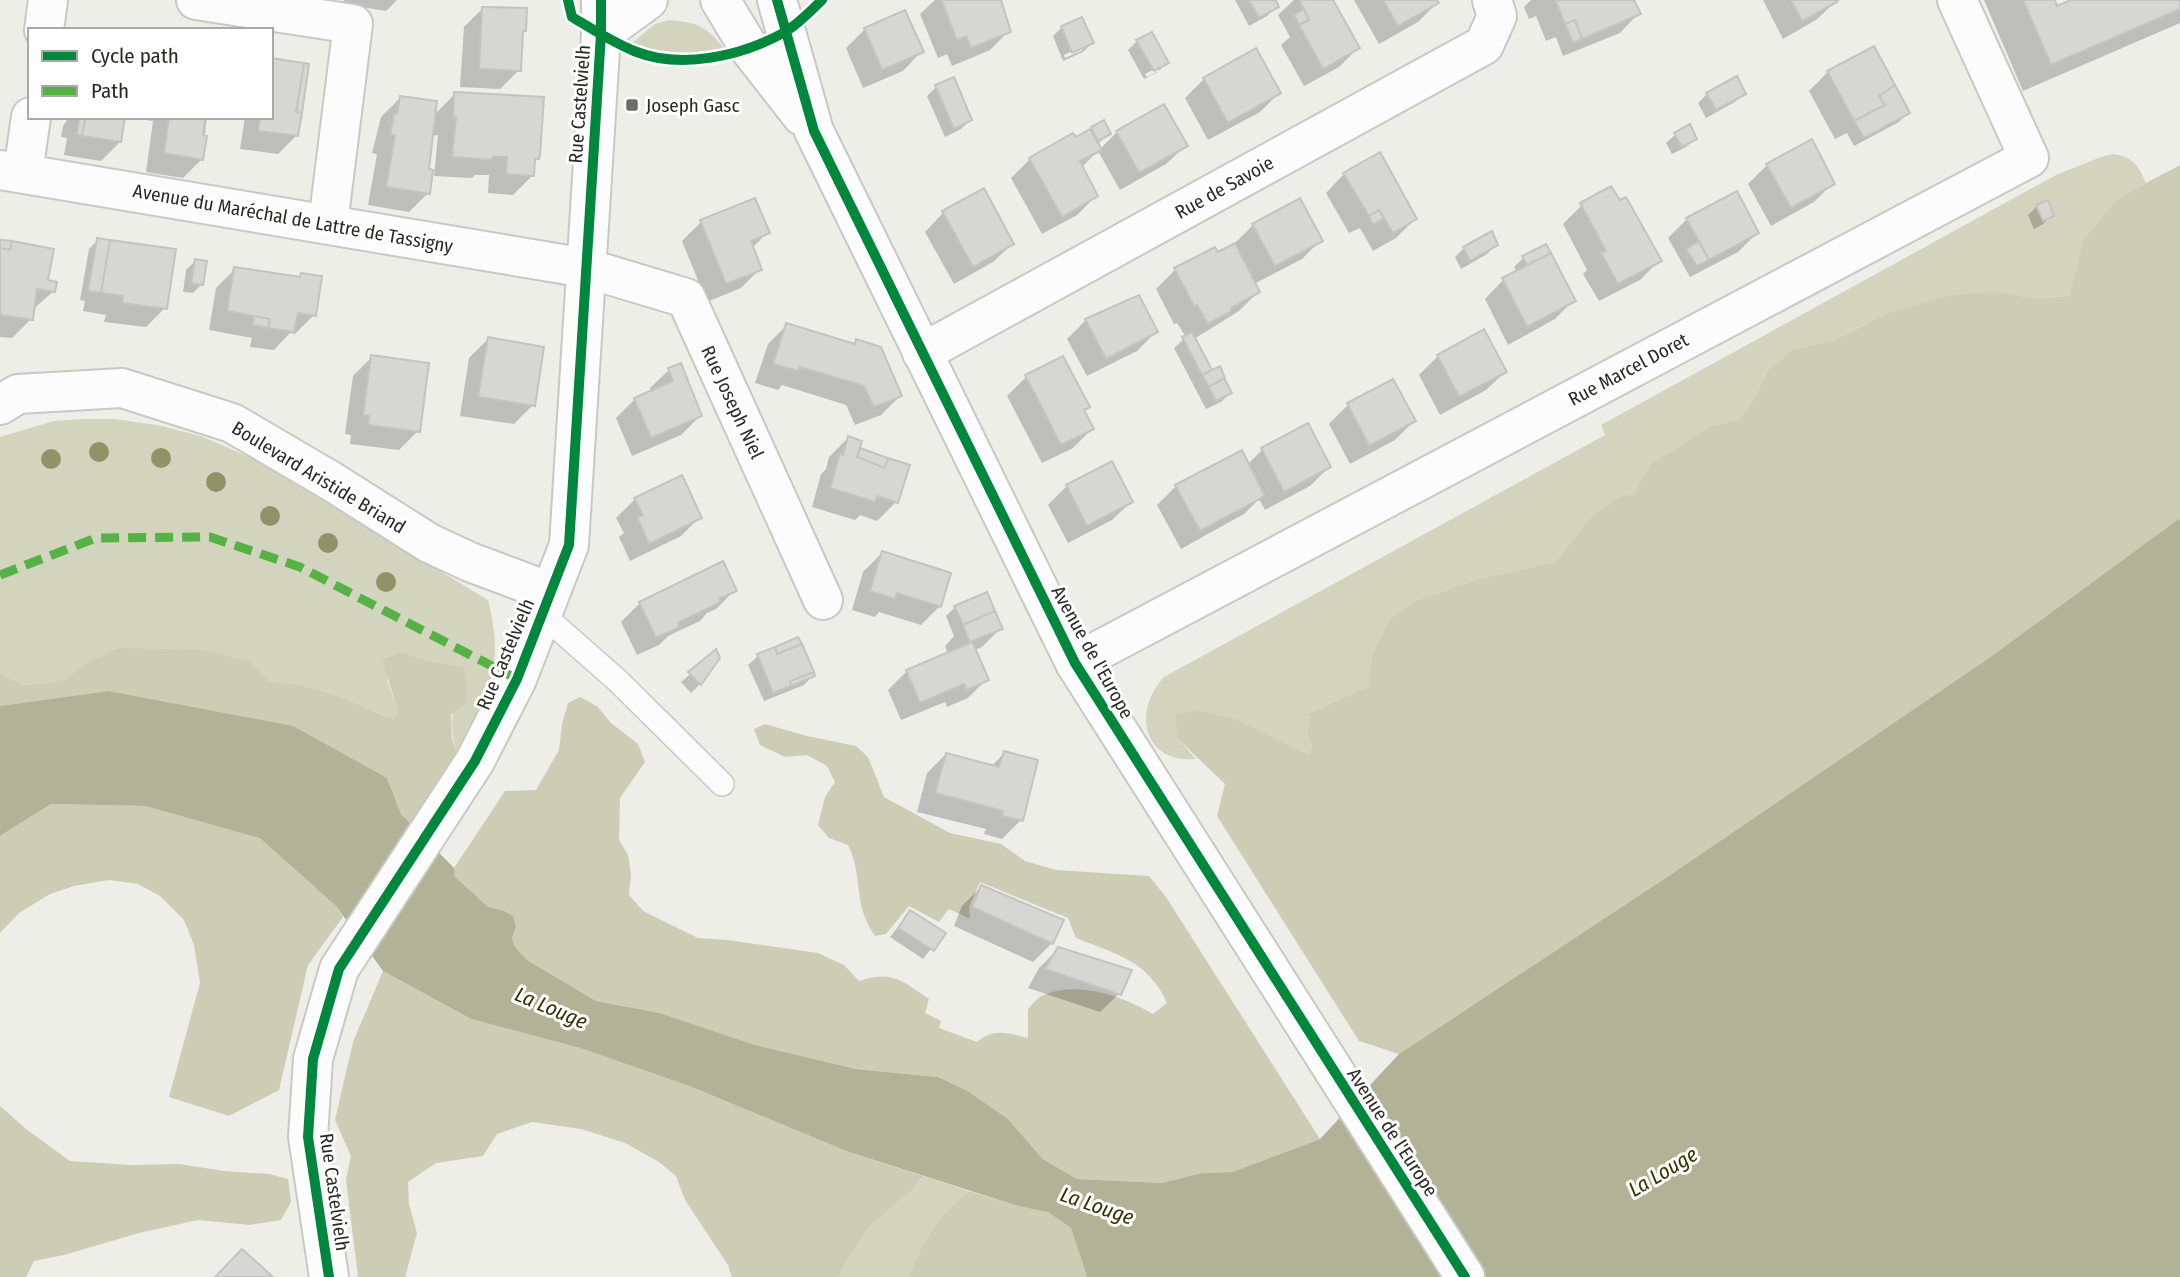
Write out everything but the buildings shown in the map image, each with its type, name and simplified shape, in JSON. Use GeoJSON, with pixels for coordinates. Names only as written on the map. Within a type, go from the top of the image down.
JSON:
{"type":"FeatureCollection","features":[{"type":"Feature","properties":{"kind":"street"},"geometry":{"type":"LineString","coordinates":[[44,28],[48,0]]}},
{"type":"Feature","properties":{"kind":"street"},"geometry":{"type":"LineString","coordinates":[[196,0],[353,24],[328,224]]}},
{"type":"Feature","properties":{"kind":"street","name":"Rue Castelvielh"},"geometry":{"type":"LineString","coordinates":[[329,1277],[308,1138],[313,1059],[339,969],[475,761],[517,679],[569,545],[601,17],[648,0]]}},
{"type":"Feature","properties":{"kind":"street","name":"Avenue de l'Europe"},"geometry":{"type":"LineString","coordinates":[[720,0],[749,48],[814,131]]}},
{"type":"Feature","properties":{"kind":"street","name":"Avenue de l'Europe"},"geometry":{"type":"LineString","coordinates":[[777,0],[814,131],[1075,663],[1465,1277]]}},
{"type":"Feature","properties":{"kind":"street","name":"Rue de Savoie"},"geometry":{"type":"LineString","coordinates":[[922,353],[1484,45],[1497,16],[1492,0]]}},
{"type":"Feature","properties":{"kind":"street","name":"Rue Marcel Doret"},"geometry":{"type":"LineString","coordinates":[[1075,663],[2029,158],[1957,0]]}},
{"type":"Feature","properties":{"kind":"street"},"geometry":{"type":"LineString","coordinates":[[12,171],[30,119]]}},
{"type":"Feature","properties":{"kind":"street","name":"Avenue du Maréchal de Lattre de Tassigny"},"geometry":{"type":"LineString","coordinates":[[12,171],[586,268]]}},
{"type":"Feature","properties":{"kind":"street","name":"Rue Joseph Niel"},"geometry":{"type":"LineString","coordinates":[[586,268],[686,298],[823,600]]}},
{"type":"Feature","properties":{"kind":"street","name":"Boulevard Aristide Briand"},"geometry":{"type":"LineString","coordinates":[[0,405],[18,394],[122,388],[232,424],[429,542],[546,603]]}},
{"type":"Feature","properties":{"kind":"lane"},"geometry":{"type":"LineString","coordinates":[[546,603],[618,681],[722,784]]}},
{"type":"Feature","properties":{"kind":"shaded area"},"geometry":{"type":"Polygon","coordinates":[[[669,20],[701,27],[725,50],[702,55],[677,55],[653,52],[631,44],[655,24],[669,20]]]}},
{"type":"Feature","properties":{"kind":"shaded area"},"geometry":{"type":"Polygon","coordinates":[[[2113,154],[2134,163],[2146,183],[2118,198],[2083,240],[2069,296],[2037,299],[1997,292],[1865,324],[1834,340],[1792,350],[1768,370],[1752,403],[1738,420],[1711,426],[1650,464],[1633,495],[1589,519],[1555,562],[1479,579],[1417,600],[1372,656],[1368,686],[1310,713],[1307,733],[1312,746],[1309,754],[1290,746],[1178,739],[1196,759],[1178,758],[1164,753],[1154,744],[1148,733],[1148,705],[1154,690],[1164,677],[1605,435],[1601,425],[2056,175],[2113,154]]]}},
{"type":"Feature","properties":{"kind":"shaded area"},"geometry":{"type":"Polygon","coordinates":[[[2180,165],[2180,518],[1989,658],[1670,875],[1399,1054],[1359,1041],[1217,816],[1225,784],[1178,739],[1175,715],[1197,711],[1226,717],[1309,754],[1312,746],[1307,733],[1310,713],[1368,686],[1372,656],[1390,620],[1417,600],[1479,579],[1555,562],[1589,519],[1620,497],[1633,495],[1650,464],[1711,426],[1738,420],[1752,403],[1768,370],[1792,350],[1834,340],[1886,314],[1951,295],[1997,292],[2037,299],[2069,296],[2083,240],[2118,198],[2180,165]]]}},
{"type":"Feature","properties":{"kind":"shaded area"},"geometry":{"type":"Polygon","coordinates":[[[115,419],[157,425],[201,436],[256,460],[488,600],[493,624],[494,665],[485,701],[459,760],[452,723],[463,666],[429,661],[401,652],[387,680],[397,708],[396,718],[317,689],[271,682],[251,662],[84,664],[66,679],[23,685],[0,673],[0,437],[54,421],[115,419]]]}},
{"type":"Feature","properties":{"kind":"shaded area"},"geometry":{"type":"Polygon","coordinates":[[[119,648],[203,650],[251,662],[271,682],[317,689],[396,718],[397,708],[382,660],[401,652],[429,661],[463,666],[468,687],[465,704],[451,714],[452,738],[459,760],[411,824],[401,814],[387,778],[108,691],[0,706],[0,673],[23,685],[47,683],[66,679],[84,664],[119,648]]]}},
{"type":"Feature","properties":{"kind":"shaded area"},"geometry":{"type":"Polygon","coordinates":[[[580,697],[598,707],[611,723],[638,744],[645,762],[620,798],[619,840],[628,855],[631,874],[629,895],[643,911],[698,938],[818,953],[844,965],[859,981],[880,977],[896,979],[929,999],[925,1013],[941,1021],[939,1028],[977,1042],[995,1033],[1028,1038],[1028,1009],[1038,998],[1054,992],[1098,992],[1127,1001],[1153,1014],[1167,1003],[1150,977],[1129,960],[1076,938],[1068,918],[980,882],[969,907],[970,919],[949,909],[939,922],[909,906],[886,934],[875,936],[863,912],[856,868],[848,845],[829,838],[818,825],[825,797],[835,782],[827,766],[807,755],[785,757],[760,745],[754,729],[765,724],[856,746],[868,757],[884,797],[950,833],[1001,844],[1025,861],[1056,870],[1149,876],[1166,897],[1320,1139],[1232,1172],[1201,1173],[1162,1183],[1077,1179],[1043,1159],[1007,1118],[966,1090],[938,1077],[856,1069],[752,1044],[660,1013],[596,1001],[527,960],[513,946],[512,938],[516,928],[504,911],[488,908],[455,877],[454,868],[505,791],[536,790],[559,750],[568,703],[580,697]]]}},
{"type":"Feature","properties":{"kind":"shaded area"},"geometry":{"type":"Polygon","coordinates":[[[51,804],[145,806],[261,838],[336,906],[343,917],[308,965],[279,1090],[229,1116],[169,1097],[200,983],[194,945],[184,920],[160,896],[138,884],[109,880],[74,886],[50,894],[19,913],[0,933],[0,836],[51,804]]]}},
{"type":"Feature","properties":{"kind":"shaded area"},"geometry":{"type":"Polygon","coordinates":[[[383,971],[471,1019],[580,1048],[692,1087],[846,1151],[923,1176],[912,1190],[867,1229],[838,1277],[732,1277],[728,1265],[685,1200],[676,1176],[659,1162],[625,1143],[581,1129],[532,1122],[497,1134],[483,1156],[436,1163],[408,1182],[409,1204],[417,1233],[405,1277],[358,1277],[346,1180],[351,1156],[335,1120],[353,1042],[383,971]]]}},
{"type":"Feature","properties":{"kind":"shaded area"},"geometry":{"type":"Polygon","coordinates":[[[0,1106],[70,1161],[131,1165],[179,1164],[269,1174],[288,1179],[291,1202],[281,1220],[250,1225],[198,1220],[34,1261],[26,1277],[0,1277],[0,1106]]]}},
{"type":"Feature","properties":{"kind":"shaded area"},"geometry":{"type":"Polygon","coordinates":[[[923,1176],[969,1191],[948,1210],[932,1230],[908,1277],[838,1277],[867,1229],[912,1190],[923,1176]]]}},
{"type":"Feature","properties":{"kind":"shaded area"},"geometry":{"type":"Polygon","coordinates":[[[969,1191],[1018,1206],[1048,1211],[1071,1228],[1087,1277],[908,1277],[932,1230],[948,1210],[969,1191]]]}},
{"type":"Feature","properties":{"kind":"water","name":"La Louge"},"geometry":{"type":"Polygon","coordinates":[[[2180,518],[2180,1277],[1087,1277],[1071,1228],[1048,1212],[1018,1206],[846,1151],[692,1087],[580,1048],[471,1019],[383,971],[336,906],[260,838],[145,806],[51,804],[0,836],[0,706],[108,691],[293,726],[387,778],[401,814],[454,868],[455,877],[488,907],[513,916],[516,928],[512,938],[514,946],[527,960],[596,1001],[660,1013],[752,1044],[856,1069],[938,1077],[966,1090],[1007,1118],[1043,1159],[1077,1179],[1162,1183],[1201,1173],[1232,1172],[1320,1139],[1399,1054],[1670,875],[1989,658],[2180,518]]]}},
{"type":"Feature","properties":{"kind":"marked path"},"geometry":{"type":"LineString","coordinates":[[0,575],[96,538],[210,537],[300,567],[517,679]]}},
{"type":"Feature","properties":{"kind":"cycle path"},"geometry":{"type":"LineString","coordinates":[[568,0],[572,17],[618,44],[652,57],[691,60],[731,54],[768,40],[795,25],[822,0]]}},
{"type":"Feature","properties":{"kind":"cycle path"},"geometry":{"type":"LineString","coordinates":[[329,1277],[308,1137],[313,1059],[339,969],[475,761],[517,679],[569,545],[601,0]]}},
{"type":"Feature","properties":{"kind":"cycle path"},"geometry":{"type":"LineString","coordinates":[[777,0],[814,131],[1075,663],[1465,1277]]}},
{"type":"Feature","properties":{"kind":"place","name":"Joseph Gasc"},"geometry":{"type":"Point","coordinates":[632,105]}}]}
